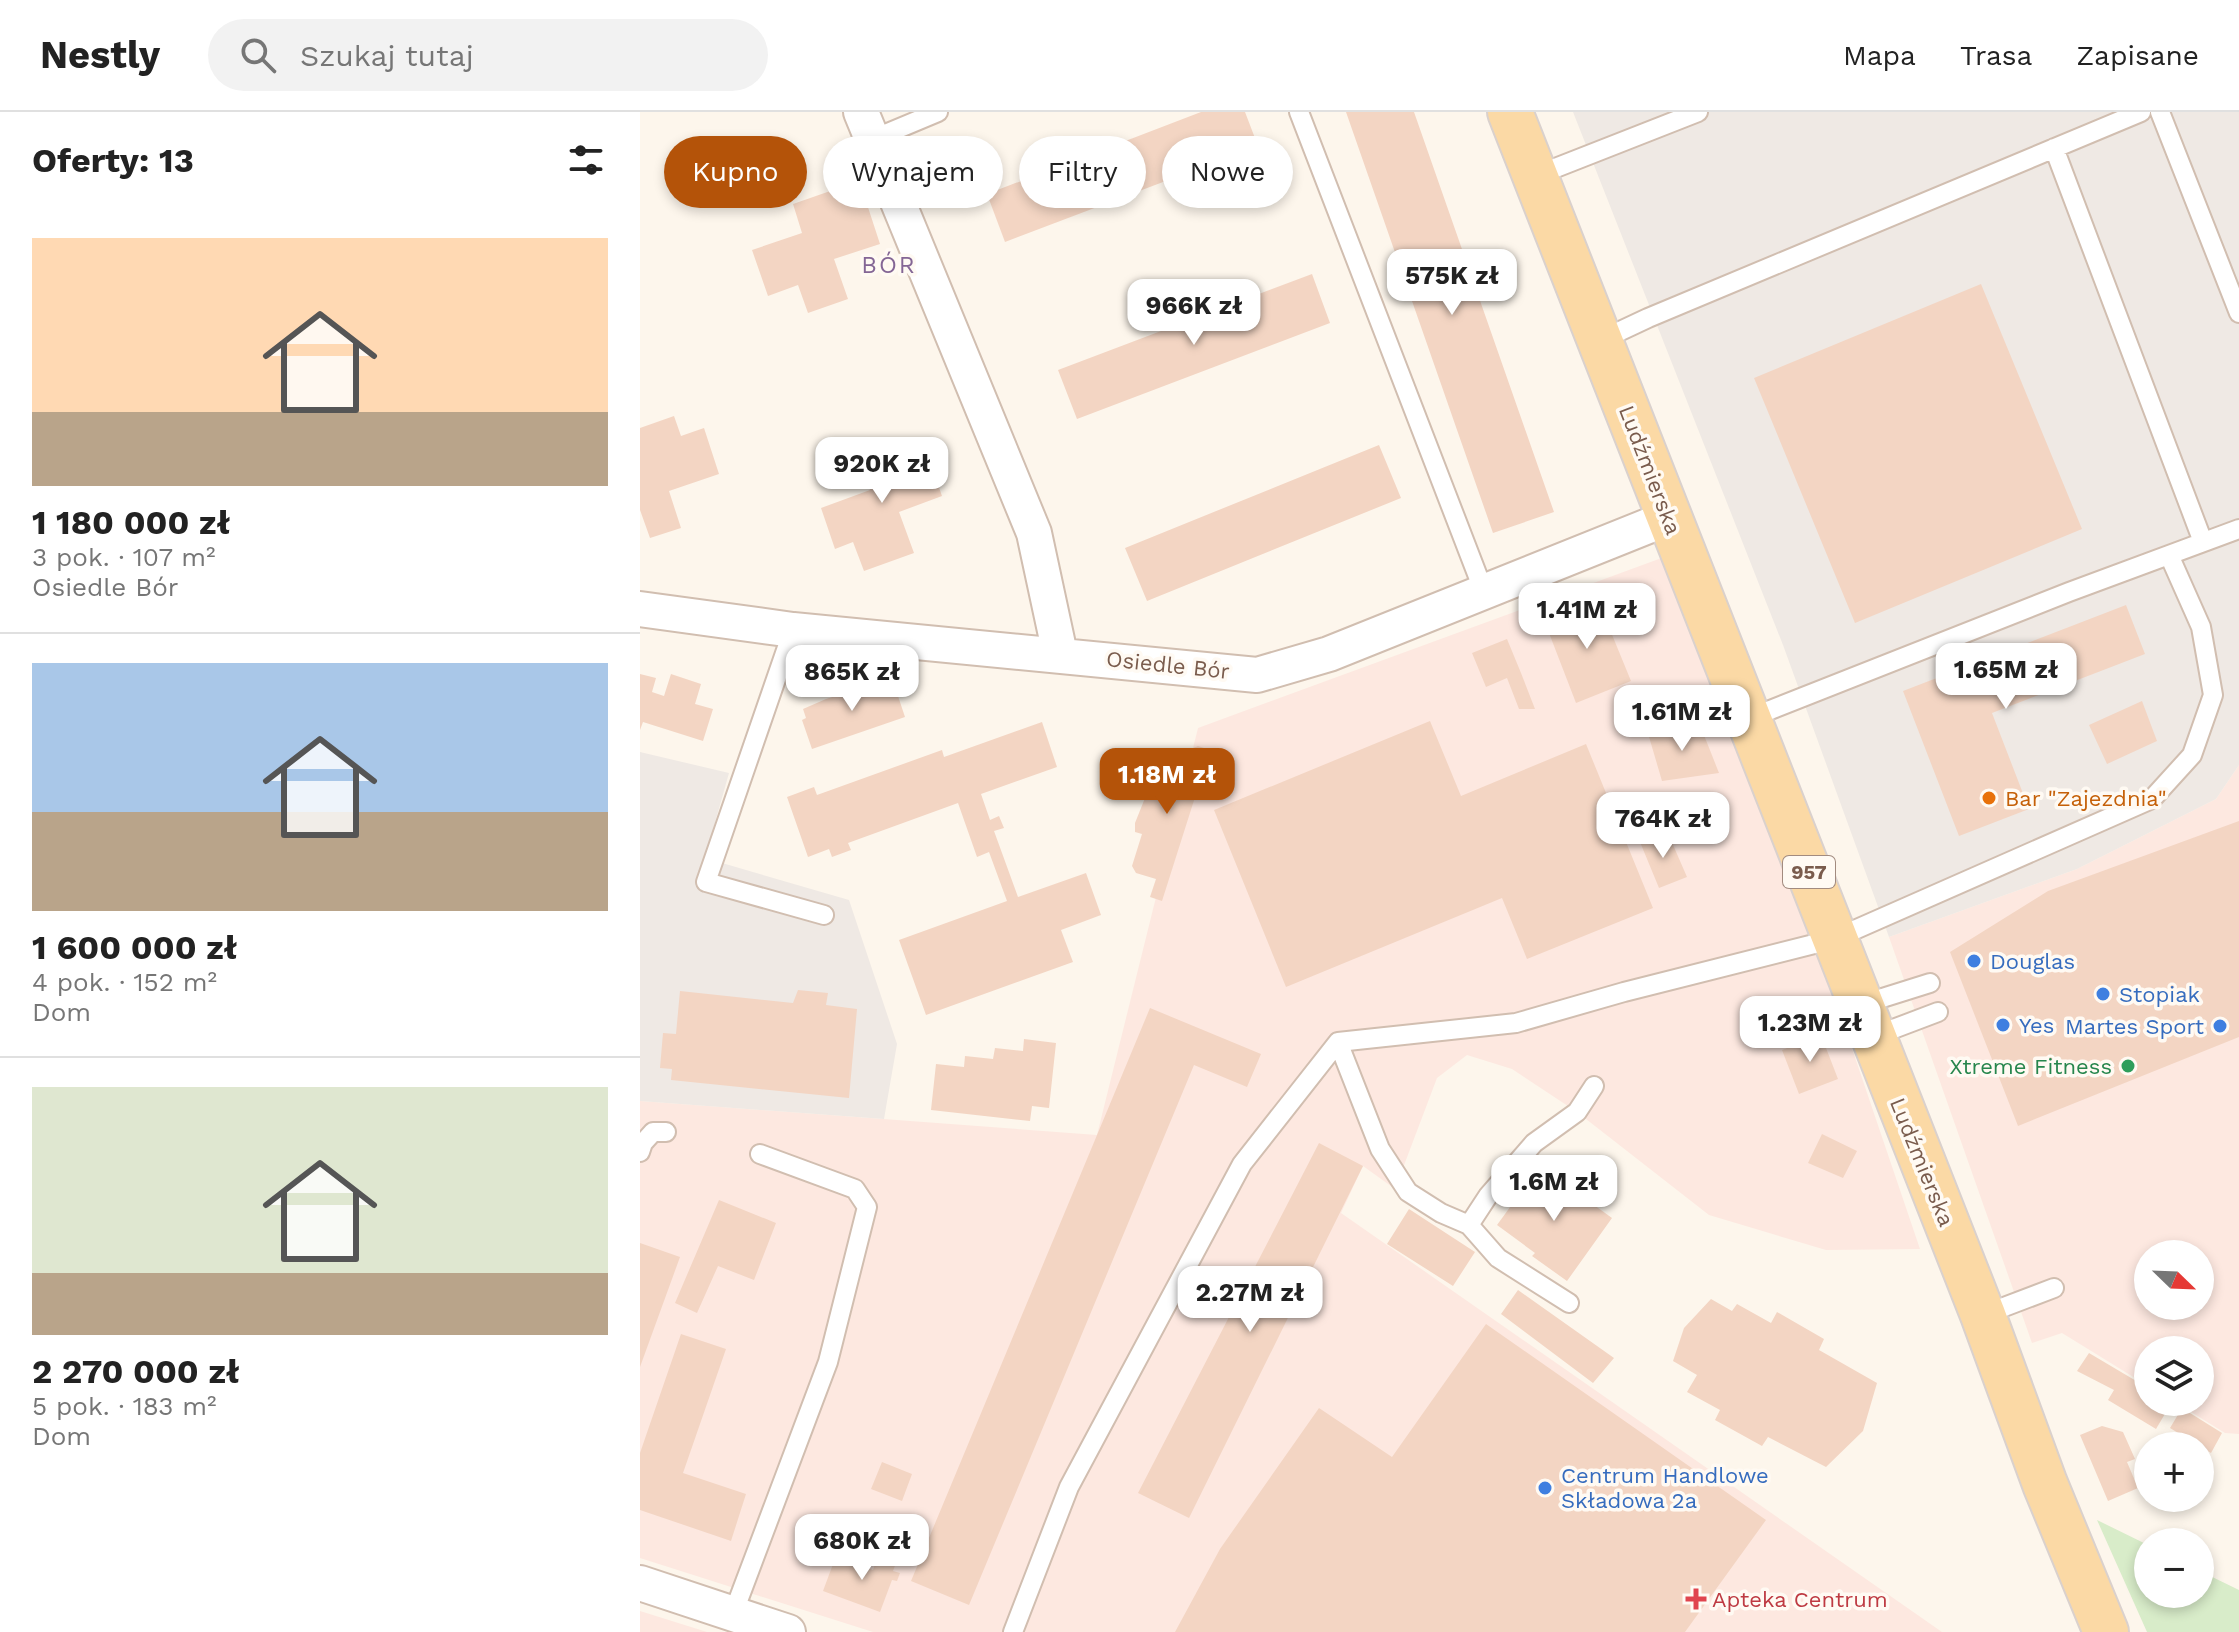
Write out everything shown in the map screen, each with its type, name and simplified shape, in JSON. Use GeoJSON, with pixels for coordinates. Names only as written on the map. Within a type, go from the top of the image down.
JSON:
{"type":"FeatureCollection","features":[{"type":"Feature","properties":{"kind":"main road","name":"Ludźmierska"},"geometry":{"type":"LineString","coordinates":[[1510,112],[1983,1315],[2045,1484],[2106,1632]]}},
{"type":"Feature","properties":{"kind":"street"},"geometry":{"type":"LineString","coordinates":[[866,126],[1034,533],[1060,654]]}},
{"type":"Feature","properties":{"kind":"street","name":"Osiedle Bór"},"geometry":{"type":"LineString","coordinates":[[640,609],[793,630],[1257,675],[1329,654],[1668,518]]}},
{"type":"Feature","properties":{"kind":"street"},"geometry":{"type":"LineString","coordinates":[[640,1583],[788,1632]]}},
{"type":"Feature","properties":{"kind":"lane"},"geometry":{"type":"LineString","coordinates":[[866,126],[938,112]]}},
{"type":"Feature","properties":{"kind":"lane"},"geometry":{"type":"LineString","coordinates":[[1299,112],[1484,592]]}},
{"type":"Feature","properties":{"kind":"lane"},"geometry":{"type":"LineString","coordinates":[[1535,176],[1698,112]]}},
{"type":"Feature","properties":{"kind":"lane"},"geometry":{"type":"LineString","coordinates":[[1599,341],[2141,112]]}},
{"type":"Feature","properties":{"kind":"lane"},"geometry":{"type":"LineString","coordinates":[[2160,112],[2239,313]]}},
{"type":"Feature","properties":{"kind":"lane"},"geometry":{"type":"LineString","coordinates":[[2054,148],[2203,542]]}},
{"type":"Feature","properties":{"kind":"lane"},"geometry":{"type":"LineString","coordinates":[[1750,718],[2239,529]]}},
{"type":"Feature","properties":{"kind":"lane"},"geometry":{"type":"LineString","coordinates":[[1013,1632],[1069,1487],[1242,1164],[1338,1042],[1516,1023],[1834,939],[2152,799],[2192,755],[2213,695],[2201,627],[2169,555]]}},
{"type":"Feature","properties":{"kind":"lane"},"geometry":{"type":"LineString","coordinates":[[793,630],[706,882],[824,915]]}},
{"type":"Feature","properties":{"kind":"lane"},"geometry":{"type":"LineString","coordinates":[[1866,1021],[1930,983]]}},
{"type":"Feature","properties":{"kind":"lane"},"geometry":{"type":"LineString","coordinates":[[1866,1021],[1938,1012]]}},
{"type":"Feature","properties":{"kind":"lane"},"geometry":{"type":"LineString","coordinates":[[1338,1042],[1380,1149],[1408,1192],[1441,1213],[1469,1225],[1498,1258],[1569,1303]]}},
{"type":"Feature","properties":{"kind":"lane"},"geometry":{"type":"LineString","coordinates":[[1469,1225],[1488,1196],[1534,1143],[1577,1112],[1594,1086]]}},
{"type":"Feature","properties":{"kind":"lane"},"geometry":{"type":"LineString","coordinates":[[640,1152],[653,1132],[666,1132]]}},
{"type":"Feature","properties":{"kind":"lane"},"geometry":{"type":"LineString","coordinates":[[733,1614],[828,1362],[867,1207],[855,1189],[760,1154]]}},
{"type":"Feature","properties":{"kind":"lane"},"geometry":{"type":"LineString","coordinates":[[1983,1315],[2054,1288]]}},
{"type":"Feature","properties":{"kind":"shaded area"},"geometry":{"type":"Polygon","coordinates":[[[1573,112],[2239,112],[2239,765],[2216,799],[2077,869],[1889,937],[1783,645],[1573,112]]]}},
{"type":"Feature","properties":{"kind":"shaded area"},"geometry":{"type":"Polygon","coordinates":[[[1667,556],[1825,969],[1920,1249],[1826,1250],[1709,1215],[1577,1112],[1512,1069],[1467,1055],[1437,1078],[1395,1189],[1363,1166],[1341,1213],[1942,1632],[873,1632],[640,1558],[640,1101],[1097,1135],[1198,728],[1667,556]]]}},
{"type":"Feature","properties":{"kind":"shaded area"},"geometry":{"type":"Polygon","coordinates":[[[640,752],[729,773],[705,858],[849,900],[897,1044],[884,1119],[640,1101],[640,752]]]}},
{"type":"Feature","properties":{"kind":"shaded area","name":"Stopiak"},"geometry":{"type":"Polygon","coordinates":[[[2239,765],[2239,1434],[2225,1433],[2198,1416],[2214,1416],[2214,1336],[2134,1336],[2134,1377],[2062,1333],[2032,1343],[1889,937],[2077,869],[2216,799],[2239,765]]]}},
{"type":"Feature","properties":{"kind":"shaded area"},"geometry":{"type":"Polygon","coordinates":[[[640,1611],[707,1632],[640,1632],[640,1611]]]}},
{"type":"Feature","properties":{"kind":"green space"},"geometry":{"type":"Polygon","coordinates":[[[2097,1520],[2134,1538],[2134,1603],[2097,1520]]]}},
{"type":"Feature","properties":{"kind":"green space"},"geometry":{"type":"Polygon","coordinates":[[[2214,1578],[2239,1590],[2239,1632],[2147,1632],[2136,1608],[2214,1608],[2214,1578]]]}},
{"type":"Feature","properties":{"kind":"building"},"geometry":{"type":"Polygon","coordinates":[[[1201,112],[1245,112],[1254,136],[1162,136],[1162,182],[1146,188],[1146,136],[1138,136],[1201,112]]]}},
{"type":"Feature","properties":{"kind":"building"},"geometry":{"type":"Polygon","coordinates":[[[1346,112],[1414,112],[1554,512],[1493,533],[1346,112]]]}},
{"type":"Feature","properties":{"kind":"building"},"geometry":{"type":"Polygon","coordinates":[[[1019,182],[1019,208],[1095,208],[1005,242],[992,208],[1003,208],[1003,188],[1019,182]]]}},
{"type":"Feature","properties":{"kind":"building"},"geometry":{"type":"Polygon","coordinates":[[[823,194],[823,208],[868,208],[880,244],[834,259],[848,299],[808,313],[798,285],[768,296],[752,250],[802,233],[794,208],[807,208],[807,199],[823,194]]]}},
{"type":"Feature","properties":{"kind":"building"},"geometry":{"type":"Polygon","coordinates":[[[1312,274],[1330,323],[1077,419],[1058,370],[1312,274]]]}},
{"type":"Feature","properties":{"kind":"building"},"geometry":{"type":"Polygon","coordinates":[[[1981,284],[2082,529],[1855,623],[1754,378],[1981,284]]]}},
{"type":"Feature","properties":{"kind":"building"},"geometry":{"type":"Polygon","coordinates":[[[674,416],[681,436],[704,428],[719,474],[669,491],[681,528],[650,538],[640,510],[640,428],[674,416]]]}},
{"type":"Feature","properties":{"kind":"building"},"geometry":{"type":"Polygon","coordinates":[[[903,439],[911,462],[928,456],[942,496],[899,512],[914,553],[864,571],[853,542],[835,549],[821,508],[870,490],[858,456],[903,439]]]}},
{"type":"Feature","properties":{"kind":"building"},"geometry":{"type":"Polygon","coordinates":[[[1379,445],[1401,498],[1147,601],[1125,548],[1379,445]]]}},
{"type":"Feature","properties":{"kind":"building"},"geometry":{"type":"Polygon","coordinates":[[[1597,598],[1631,681],[1576,703],[1544,620],[1597,598]]]}},
{"type":"Feature","properties":{"kind":"building"},"geometry":{"type":"Polygon","coordinates":[[[2126,605],[2145,654],[1992,713],[2029,809],[1959,836],[1903,691],[2126,605]]]}},
{"type":"Feature","properties":{"kind":"building"},"geometry":{"type":"Polygon","coordinates":[[[1507,639],[1535,709],[1519,709],[1507,678],[1486,687],[1472,653],[1507,639]]]}},
{"type":"Feature","properties":{"kind":"building"},"geometry":{"type":"Polygon","coordinates":[[[640,674],[656,678],[652,692],[664,696],[671,674],[701,684],[695,704],[713,709],[703,741],[643,722],[640,730],[640,674]]]}},
{"type":"Feature","properties":{"kind":"building"},"geometry":{"type":"Polygon","coordinates":[[[892,678],[905,717],[812,749],[802,720],[806,718],[803,709],[892,678]]]}},
{"type":"Feature","properties":{"kind":"building"},"geometry":{"type":"Polygon","coordinates":[[[2142,701],[2157,741],[2107,764],[2089,725],[2142,701]]]}},
{"type":"Feature","properties":{"kind":"building"},"geometry":{"type":"Polygon","coordinates":[[[1430,721],[1461,796],[1586,744],[1653,908],[1527,959],[1502,898],[1286,987],[1214,810],[1430,721]]]}},
{"type":"Feature","properties":{"kind":"building"},"geometry":{"type":"Polygon","coordinates":[[[1042,722],[1057,767],[981,794],[990,820],[999,816],[1004,828],[994,831],[1018,897],[1086,873],[1101,915],[1061,930],[1073,962],[926,1015],[899,940],[1007,901],[989,852],[977,857],[958,803],[848,843],[851,850],[832,857],[829,849],[808,857],[787,797],[814,787],[817,795],[942,750],[944,757],[1042,722]]]}},
{"type":"Feature","properties":{"kind":"building"},"geometry":{"type":"Polygon","coordinates":[[[1700,725],[1719,773],[1662,781],[1647,730],[1700,725]]]}},
{"type":"Feature","properties":{"kind":"building"},"geometry":{"type":"Polygon","coordinates":[[[1198,746],[1210,750],[1162,901],[1150,897],[1156,879],[1136,873],[1132,866],[1142,834],[1135,832],[1135,823],[1159,763],[1198,746]]]}},
{"type":"Feature","properties":{"kind":"building","name":"Stopiak"},"geometry":{"type":"Polygon","coordinates":[[[2239,821],[2239,1037],[2018,1126],[1950,952],[2048,891],[2239,821]]]}},
{"type":"Feature","properties":{"kind":"building"},"geometry":{"type":"Polygon","coordinates":[[[1667,831],[1687,877],[1659,888],[1640,842],[1667,831]]]}},
{"type":"Feature","properties":{"kind":"building"},"geometry":{"type":"Polygon","coordinates":[[[798,990],[828,993],[826,1005],[857,1009],[849,1098],[671,1080],[672,1069],[660,1068],[663,1033],[676,1034],[680,991],[793,1003],[798,990]]]}},
{"type":"Feature","properties":{"kind":"building"},"geometry":{"type":"Polygon","coordinates":[[[1150,1008],[1261,1054],[1247,1087],[1194,1065],[969,1605],[911,1581],[1150,1008]]]}},
{"type":"Feature","properties":{"kind":"building"},"geometry":{"type":"Polygon","coordinates":[[[1821,1035],[1838,1079],[1799,1094],[1782,1050],[1821,1035]]]}},
{"type":"Feature","properties":{"kind":"building"},"geometry":{"type":"Polygon","coordinates":[[[1024,1039],[1056,1043],[1049,1108],[1032,1106],[1030,1121],[931,1110],[936,1064],[964,1067],[965,1056],[993,1059],[995,1048],[1023,1051],[1024,1039]]]}},
{"type":"Feature","properties":{"kind":"building"},"geometry":{"type":"Polygon","coordinates":[[[1822,1134],[1857,1151],[1843,1178],[1808,1163],[1822,1134]]]}},
{"type":"Feature","properties":{"kind":"building"},"geometry":{"type":"Polygon","coordinates":[[[1319,1143],[1363,1166],[1189,1518],[1138,1493],[1319,1143]]]}},
{"type":"Feature","properties":{"kind":"building"},"geometry":{"type":"Polygon","coordinates":[[[1540,1166],[1612,1218],[1567,1281],[1497,1225],[1540,1166]]]}},
{"type":"Feature","properties":{"kind":"building"},"geometry":{"type":"Polygon","coordinates":[[[719,1200],[776,1223],[754,1280],[718,1266],[697,1313],[675,1303],[719,1200]]]}},
{"type":"Feature","properties":{"kind":"building"},"geometry":{"type":"Polygon","coordinates":[[[1409,1209],[1475,1252],[1453,1286],[1387,1244],[1409,1209]]]}},
{"type":"Feature","properties":{"kind":"building"},"geometry":{"type":"Polygon","coordinates":[[[640,1243],[680,1257],[640,1367],[640,1243]]]}},
{"type":"Feature","properties":{"kind":"building"},"geometry":{"type":"Polygon","coordinates":[[[1518,1290],[1614,1358],[1593,1383],[1501,1314],[1518,1290]]]}},
{"type":"Feature","properties":{"kind":"building"},"geometry":{"type":"Polygon","coordinates":[[[1711,1299],[1732,1311],[1737,1304],[1771,1323],[1777,1312],[1824,1339],[1819,1350],[1877,1383],[1863,1431],[1826,1467],[1768,1437],[1762,1446],[1715,1420],[1720,1410],[1687,1392],[1697,1375],[1673,1361],[1684,1328],[1711,1299]]]}},
{"type":"Feature","properties":{"kind":"building","name":"Centrum Handlowe Składowa 2a"},"geometry":{"type":"Polygon","coordinates":[[[1486,1324],[1766,1520],[1685,1632],[1175,1632],[1220,1549],[1319,1408],[1392,1457],[1486,1324]]]}},
{"type":"Feature","properties":{"kind":"building"},"geometry":{"type":"Polygon","coordinates":[[[681,1334],[726,1349],[683,1473],[746,1494],[731,1541],[640,1510],[640,1453],[681,1334]]]}},
{"type":"Feature","properties":{"kind":"building"},"geometry":{"type":"Polygon","coordinates":[[[2089,1353],[2134,1380],[2134,1416],[2108,1400],[2114,1390],[2077,1371],[2089,1353]]]}},
{"type":"Feature","properties":{"kind":"building"},"geometry":{"type":"Polygon","coordinates":[[[2134,1416],[2164,1416],[2156,1429],[2134,1416]]]}},
{"type":"Feature","properties":{"kind":"building"},"geometry":{"type":"Polygon","coordinates":[[[2177,1416],[2195,1416],[2222,1433],[2214,1448],[2214,1432],[2177,1432],[2170,1428],[2177,1416]]]}},
{"type":"Feature","properties":{"kind":"building"},"geometry":{"type":"Polygon","coordinates":[[[2102,1426],[2123,1432],[2134,1457],[2127,1462],[2134,1479],[2134,1490],[2108,1501],[2080,1435],[2102,1426]]]}},
{"type":"Feature","properties":{"kind":"building"},"geometry":{"type":"Polygon","coordinates":[[[882,1462],[912,1474],[902,1501],[871,1489],[882,1462]]]}},
{"type":"Feature","properties":{"kind":"building"},"geometry":{"type":"Polygon","coordinates":[[[836,1556],[873,1570],[878,1556],[896,1563],[893,1571],[900,1573],[897,1581],[892,1580],[880,1612],[823,1591],[836,1556]]]}},
{"type":"Feature","properties":{"kind":"place","name":"Bar \"Zajezdnia\""},"geometry":{"type":"Point","coordinates":[1989,798]}},
{"type":"Feature","properties":{"kind":"place","name":"Douglas"},"geometry":{"type":"Point","coordinates":[1974,961]}},
{"type":"Feature","properties":{"kind":"place","name":"Stopiak"},"geometry":{"type":"Point","coordinates":[2103,994]}},
{"type":"Feature","properties":{"kind":"place","name":"Yes"},"geometry":{"type":"Point","coordinates":[2003,1025]}},
{"type":"Feature","properties":{"kind":"place","name":"Martes Sport"},"geometry":{"type":"Point","coordinates":[2220,1026]}},
{"type":"Feature","properties":{"kind":"place","name":"Xtreme Fitness"},"geometry":{"type":"Point","coordinates":[2128,1066]}},
{"type":"Feature","properties":{"kind":"place","name":"Centrum Handlowe Składowa 2a"},"geometry":{"type":"Point","coordinates":[1545,1488]}},
{"type":"Feature","properties":{"kind":"place","name":"Apteka Centrum"},"geometry":{"type":"Point","coordinates":[1696,1599]}},
{"type":"Feature","properties":{"kind":"district","name":"BÓR"},"geometry":{"type":"Point","coordinates":[889,265]}}]}
